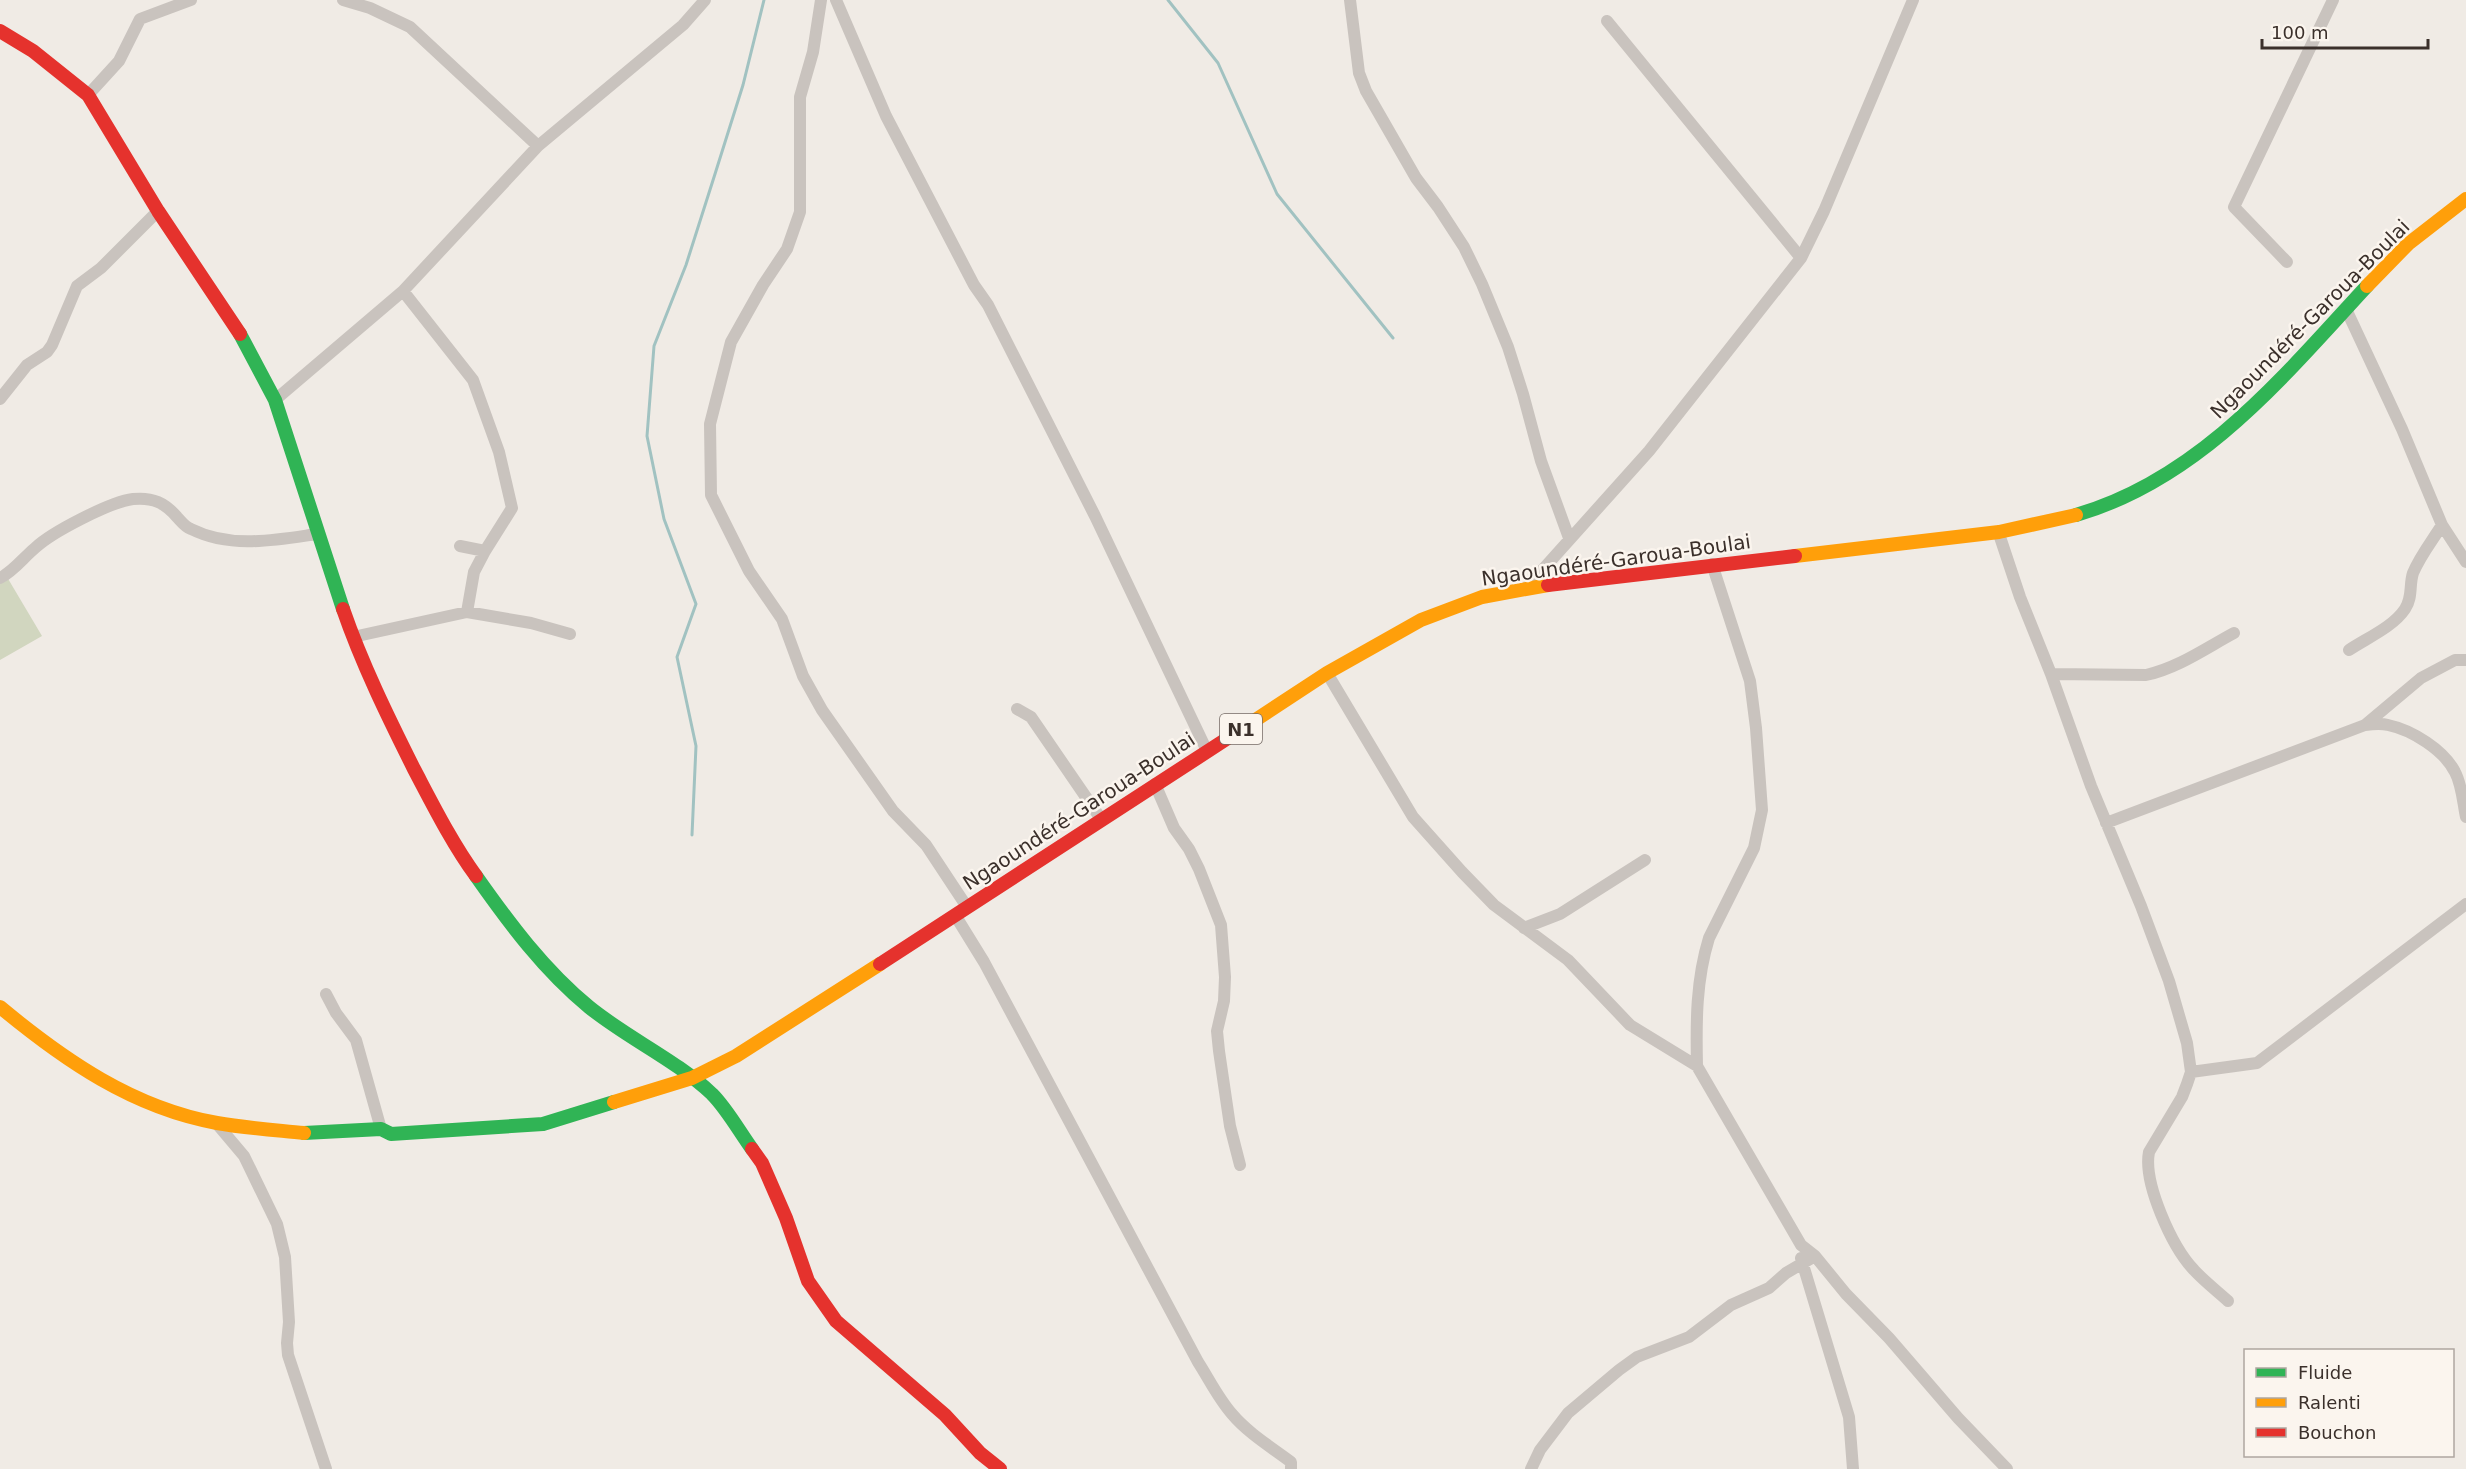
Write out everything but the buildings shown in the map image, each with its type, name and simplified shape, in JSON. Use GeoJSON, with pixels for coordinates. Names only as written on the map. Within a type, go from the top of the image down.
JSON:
{"type":"FeatureCollection","features":[{"type":"Feature","properties":{"kind":"main road"},"geometry":{"type":"LineString","coordinates":[[0,32],[33,51],[88,95],[158,210],[243,338],[275,400],[353,637],[393,727],[434,807],[468,865],[511,926],[542,962],[588,1007],[692,1078],[713,1095],[762,1163],[786,1218],[808,1281],[831,1314],[877,1358],[945,1415],[980,1453],[1000,1469]]}},
{"type":"Feature","properties":{"kind":"main road","name":"Ngaoundéré-Garoua-Boulai"},"geometry":{"type":"LineString","coordinates":[[0,1007],[49,1047],[134,1098],[216,1123],[304,1132],[381,1129],[391,1134],[543,1124],[692,1078],[773,1034],[1327,673],[1403,629],[1444,611],[1481,597],[1525,589],[1712,564],[1835,553],[1999,534],[2046,524],[2097,507],[2140,489],[2186,463],[2231,427],[2277,384],[2403,249],[2466,199]]}},
{"type":"Feature","properties":{"kind":"street"},"geometry":{"type":"LineString","coordinates":[[88,95],[119,61],[140,19],[191,0]]}},
{"type":"Feature","properties":{"kind":"street"},"geometry":{"type":"LineString","coordinates":[[343,0],[370,8],[410,27],[538,146]]}},
{"type":"Feature","properties":{"kind":"street"},"geometry":{"type":"LineString","coordinates":[[275,400],[403,291],[538,146],[683,25],[705,0]]}},
{"type":"Feature","properties":{"kind":"street"},"geometry":{"type":"LineString","coordinates":[[821,0],[813,52],[800,97],[800,212],[787,249],[731,342],[710,424],[711,495],[749,571],[782,619],[803,676],[822,710],[893,811],[926,845],[938,862],[984,962],[1215,1390],[1233,1416],[1291,1462],[1291,1469]]}},
{"type":"Feature","properties":{"kind":"street"},"geometry":{"type":"LineString","coordinates":[[836,0],[886,116],[974,285],[988,306],[1095,516],[1207,751]]}},
{"type":"Feature","properties":{"kind":"street"},"geometry":{"type":"LineString","coordinates":[[1350,0],[1359,73],[1366,91],[1416,178],[1464,247],[1482,284],[1508,347],[1541,461],[1569,538]]}},
{"type":"Feature","properties":{"kind":"street"},"geometry":{"type":"LineString","coordinates":[[1525,589],[1649,451],[1801,258],[1824,211],[1913,0]]}},
{"type":"Feature","properties":{"kind":"street"},"geometry":{"type":"LineString","coordinates":[[2287,262],[2234,207],[2333,0]]}},
{"type":"Feature","properties":{"kind":"street"},"geometry":{"type":"LineString","coordinates":[[1607,21],[1801,258]]}},
{"type":"Feature","properties":{"kind":"street"},"geometry":{"type":"LineString","coordinates":[[0,399],[27,365],[52,345],[77,286],[101,268],[158,210]]}},
{"type":"Feature","properties":{"kind":"street"},"geometry":{"type":"LineString","coordinates":[[403,291],[473,380],[499,452],[512,508],[474,572],[466,612]]}},
{"type":"Feature","properties":{"kind":"street"},"geometry":{"type":"LineString","coordinates":[[2346,309],[2402,429],[2442,525],[2466,562]]}},
{"type":"Feature","properties":{"kind":"street"},"geometry":{"type":"LineString","coordinates":[[0,578],[9,574],[46,539],[110,506],[133,499],[164,503],[188,528],[227,540],[261,542],[318,534]]}},
{"type":"Feature","properties":{"kind":"street"},"geometry":{"type":"LineString","coordinates":[[2349,650],[2392,621],[2404,610],[2409,601],[2412,575],[2420,558],[2442,525]]}},
{"type":"Feature","properties":{"kind":"street"},"geometry":{"type":"LineString","coordinates":[[1999,534],[2020,597],[2169,981],[2187,1043],[2191,1072],[2182,1097],[2149,1152],[2147,1161],[2149,1177],[2169,1229],[2182,1253],[2193,1269],[2228,1301]]}},
{"type":"Feature","properties":{"kind":"street"},"geometry":{"type":"LineString","coordinates":[[460,546],[485,551]]}},
{"type":"Feature","properties":{"kind":"street"},"geometry":{"type":"LineString","coordinates":[[1697,1066],[1697,997],[1705,950],[1754,848],[1762,810],[1750,681],[1712,564]]}},
{"type":"Feature","properties":{"kind":"street"},"geometry":{"type":"LineString","coordinates":[[353,637],[466,612],[531,623],[570,634]]}},
{"type":"Feature","properties":{"kind":"street"},"geometry":{"type":"LineString","coordinates":[[2051,674],[2138,675],[2155,673],[2168,669],[2234,633]]}},
{"type":"Feature","properties":{"kind":"street"},"geometry":{"type":"LineString","coordinates":[[2365,725],[2421,678],[2455,660],[2466,660]]}},
{"type":"Feature","properties":{"kind":"street"},"geometry":{"type":"LineString","coordinates":[[1327,673],[1413,817],[1494,905],[1547,942],[1568,960],[1630,1025],[1697,1066],[1801,1245],[1815,1256],[1846,1294],[1889,1338],[1958,1418],[2007,1469]]}},
{"type":"Feature","properties":{"kind":"street"},"geometry":{"type":"LineString","coordinates":[[1017,709],[1031,717],[1101,819]]}},
{"type":"Feature","properties":{"kind":"street"},"geometry":{"type":"LineString","coordinates":[[2106,823],[2365,725],[2385,724],[2400,728],[2421,740],[2448,761],[2456,773],[2466,817]]}},
{"type":"Feature","properties":{"kind":"street"},"geometry":{"type":"LineString","coordinates":[[1155,784],[1174,828],[1189,849],[1199,869],[1221,926],[1225,977],[1224,1001],[1217,1031],[1230,1126],[1240,1165]]}},
{"type":"Feature","properties":{"kind":"street"},"geometry":{"type":"LineString","coordinates":[[1524,928],[1560,914],[1644,860]]}},
{"type":"Feature","properties":{"kind":"street"},"geometry":{"type":"LineString","coordinates":[[2191,1072],[2257,1063],[2466,904]]}},
{"type":"Feature","properties":{"kind":"street"},"geometry":{"type":"LineString","coordinates":[[326,994],[336,1013],[357,1040],[381,1129]]}},
{"type":"Feature","properties":{"kind":"street"},"geometry":{"type":"LineString","coordinates":[[216,1123],[244,1156],[278,1224],[285,1257],[289,1322],[288,1355],[326,1469]]}},
{"type":"Feature","properties":{"kind":"street"},"geometry":{"type":"LineString","coordinates":[[1801,1245],[1801,1263],[1849,1417],[1852,1469]]}},
{"type":"Feature","properties":{"kind":"street"},"geometry":{"type":"LineString","coordinates":[[1531,1469],[1540,1450],[1568,1413],[1619,1370],[1637,1357],[1689,1337],[1731,1305],[1769,1287],[1801,1263],[1815,1256]]}},
{"type":"Feature","properties":{"kind":"green space"},"geometry":{"type":"Polygon","coordinates":[[[7,577],[42,636],[0,660],[0,580],[7,577]]]}},
{"type":"Feature","properties":{"kind":"waterway"},"geometry":{"type":"LineString","coordinates":[[692,835],[696,746],[677,657],[696,604],[664,519],[647,436],[654,346],[686,265],[715,174],[743,85],[764,0]]}},
{"type":"Feature","properties":{"kind":"waterway"},"geometry":{"type":"LineString","coordinates":[[1168,0],[1218,63],[1277,194],[1393,338]]}},
{"type":"Feature","properties":{"kind":"traffic: fast"},"geometry":{"type":"LineString","coordinates":[[2076,515],[2121,499],[2162,477],[2200,451],[2271,389],[2367,286]]}},
{"type":"Feature","properties":{"kind":"traffic: fast"},"geometry":{"type":"LineString","coordinates":[[240,334],[275,400],[343,609]]}},
{"type":"Feature","properties":{"kind":"traffic: fast"},"geometry":{"type":"LineString","coordinates":[[476,876],[514,928],[557,978],[589,1007],[683,1070],[712,1094],[752,1149]]}},
{"type":"Feature","properties":{"kind":"traffic: fast"},"geometry":{"type":"LineString","coordinates":[[304,1133],[381,1129],[391,1134],[543,1124],[614,1102]]}},
{"type":"Feature","properties":{"kind":"traffic: slow"},"geometry":{"type":"LineString","coordinates":[[2367,286],[2408,244],[2466,199]]}},
{"type":"Feature","properties":{"kind":"traffic: slow"},"geometry":{"type":"LineString","coordinates":[[1795,556],[1999,532],[2076,515]]}},
{"type":"Feature","properties":{"kind":"traffic: slow"},"geometry":{"type":"LineString","coordinates":[[1228,738],[1327,673],[1421,620],[1482,597],[1548,585]]}},
{"type":"Feature","properties":{"kind":"traffic: slow"},"geometry":{"type":"LineString","coordinates":[[614,1102],[692,1078],[736,1056],[880,964]]}},
{"type":"Feature","properties":{"kind":"traffic: slow"},"geometry":{"type":"LineString","coordinates":[[0,1007],[75,1063],[128,1094],[186,1116],[217,1123],[304,1133]]}},
{"type":"Feature","properties":{"kind":"traffic: jam"},"geometry":{"type":"LineString","coordinates":[[0,31],[33,51],[88,95],[158,211],[240,334]]}},
{"type":"Feature","properties":{"kind":"traffic: jam"},"geometry":{"type":"LineString","coordinates":[[1548,585],[1795,556]]}},
{"type":"Feature","properties":{"kind":"traffic: jam"},"geometry":{"type":"LineString","coordinates":[[343,609],[367,670],[414,769],[451,837],[476,876]]}},
{"type":"Feature","properties":{"kind":"traffic: jam"},"geometry":{"type":"LineString","coordinates":[[880,964],[1228,738]]}},
{"type":"Feature","properties":{"kind":"traffic: jam"},"geometry":{"type":"LineString","coordinates":[[752,1149],[762,1163],[786,1218],[808,1281],[836,1321],[945,1415],[980,1453],[1000,1469]]}}]}
